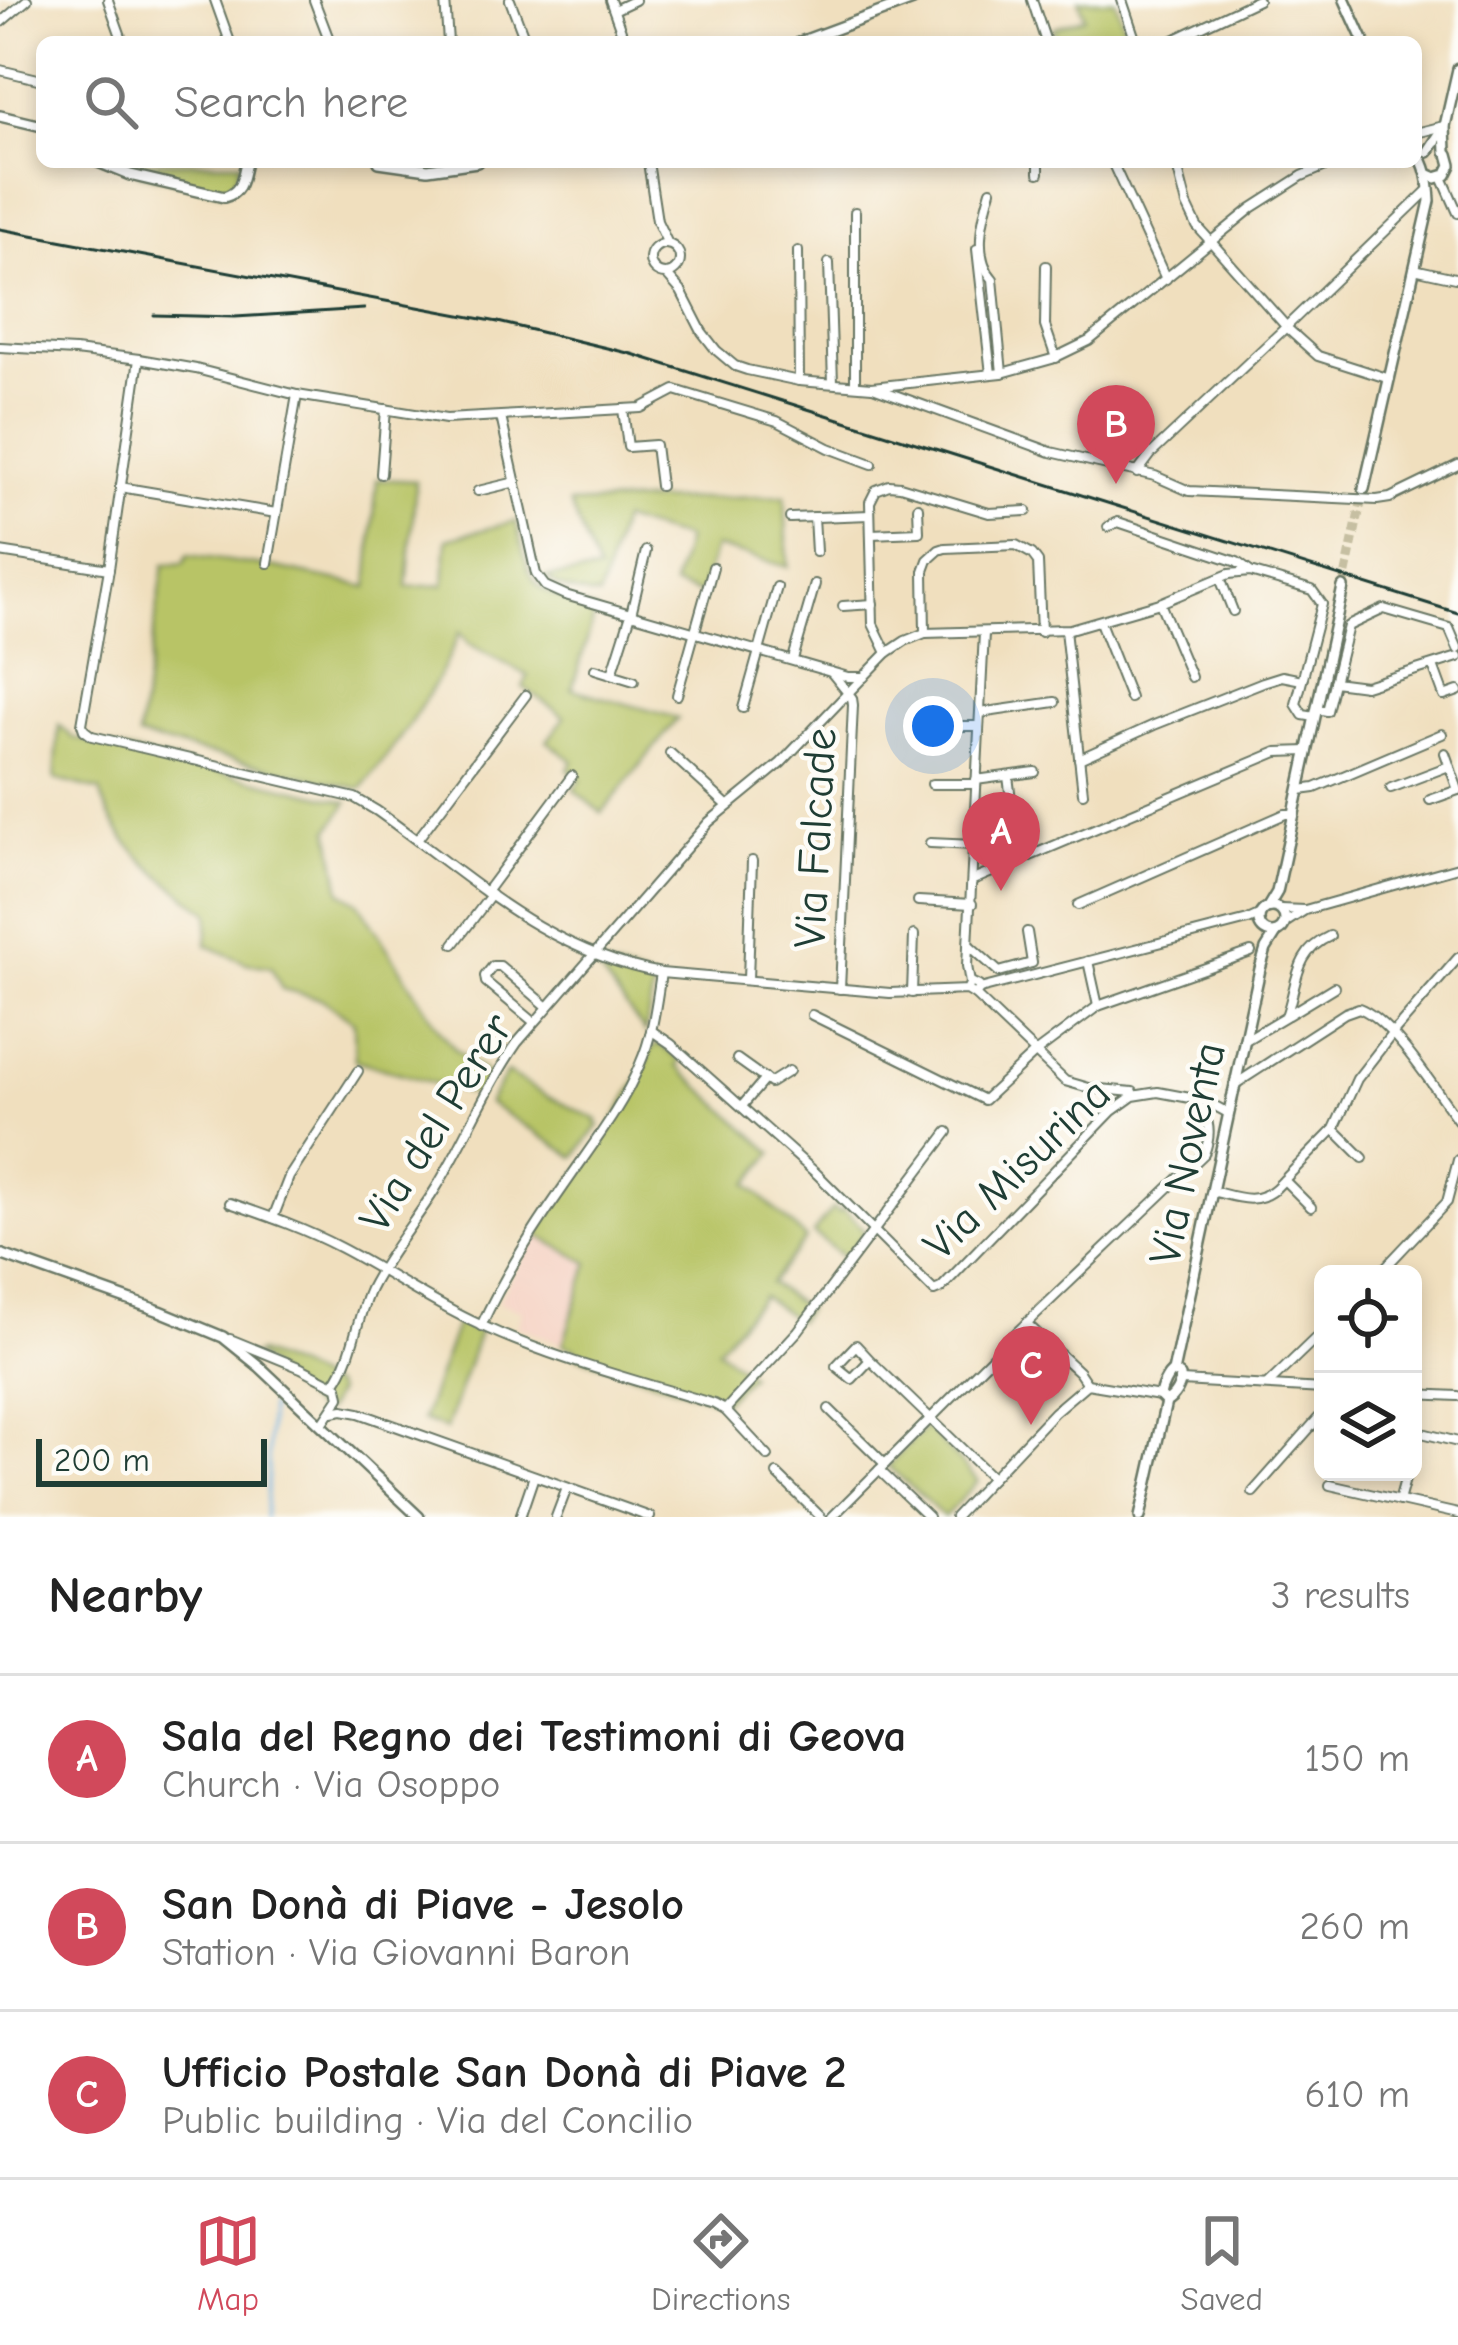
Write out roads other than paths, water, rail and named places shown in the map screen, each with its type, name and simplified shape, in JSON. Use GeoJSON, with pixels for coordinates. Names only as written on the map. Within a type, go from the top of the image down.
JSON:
{"type":"FeatureCollection","features":[{"type":"Feature","properties":{"kind":"street"},"geometry":{"type":"LineString","coordinates":[[0,23],[27,0]]}},
{"type":"Feature","properties":{"kind":"street"},"geometry":{"type":"LineString","coordinates":[[108,0],[122,36]]}},
{"type":"Feature","properties":{"kind":"street"},"geometry":{"type":"LineString","coordinates":[[214,0],[228,36]]}},
{"type":"Feature","properties":{"kind":"street"},"geometry":{"type":"LineString","coordinates":[[314,0],[328,36]]}},
{"type":"Feature","properties":{"kind":"street"},"geometry":{"type":"LineString","coordinates":[[445,0],[448,36]]}},
{"type":"Feature","properties":{"kind":"street"},"geometry":{"type":"LineString","coordinates":[[510,0],[524,36]]}},
{"type":"Feature","properties":{"kind":"street"},"geometry":{"type":"LineString","coordinates":[[623,36],[612,5],[635,0]]}},
{"type":"Feature","properties":{"kind":"street"},"geometry":{"type":"LineString","coordinates":[[816,36],[913,0]]}},
{"type":"Feature","properties":{"kind":"street"},"geometry":{"type":"LineString","coordinates":[[1032,0],[1044,36]]}},
{"type":"Feature","properties":{"kind":"street"},"geometry":{"type":"LineString","coordinates":[[1122,0],[1134,36]]}},
{"type":"Feature","properties":{"kind":"street"},"geometry":{"type":"LineString","coordinates":[[1182,36],[1258,0]]}},
{"type":"Feature","properties":{"kind":"street"},"geometry":{"type":"LineString","coordinates":[[1345,0],[1360,36]]}},
{"type":"Feature","properties":{"kind":"street"},"geometry":{"type":"LineString","coordinates":[[1364,489],[1429,200],[1422,154],[1445,125],[1458,69]]}},
{"type":"Feature","properties":{"kind":"street"},"geometry":{"type":"LineString","coordinates":[[0,70],[36,79]]}},
{"type":"Feature","properties":{"kind":"street"},"geometry":{"type":"LineString","coordinates":[[0,116],[36,125]]}},
{"type":"Feature","properties":{"kind":"street"},"geometry":{"type":"LineString","coordinates":[[1422,132],[1445,125]]}},
{"type":"Feature","properties":{"kind":"street"},"geometry":{"type":"LineString","coordinates":[[1445,125],[1458,213]]}},
{"type":"Feature","properties":{"kind":"street"},"geometry":{"type":"LineString","coordinates":[[1422,154],[1436,148],[1451,152]]}},
{"type":"Feature","properties":{"kind":"street"},"geometry":{"type":"LineString","coordinates":[[112,168],[224,197],[235,194],[244,168]]}},
{"type":"Feature","properties":{"kind":"street"},"geometry":{"type":"LineString","coordinates":[[130,176],[132,168]]}},
{"type":"Feature","properties":{"kind":"street"},"geometry":{"type":"LineString","coordinates":[[649,168],[657,221],[650,262],[681,291],[701,332],[726,359],[747,370],[799,381],[872,387],[1051,452],[1155,476],[1199,493],[1376,500],[1458,465]]}},
{"type":"Feature","properties":{"kind":"street"},"geometry":{"type":"LineString","coordinates":[[1039,168],[1039,173]]}},
{"type":"Feature","properties":{"kind":"street"},"geometry":{"type":"LineString","coordinates":[[1115,168],[1166,279]]}},
{"type":"Feature","properties":{"kind":"street"},"geometry":{"type":"LineString","coordinates":[[1178,168],[1190,214],[1286,327],[1318,356],[1390,379]]}},
{"type":"Feature","properties":{"kind":"street"},"geometry":{"type":"LineString","coordinates":[[872,387],[997,374],[1056,358],[1089,341],[1252,208],[1319,168]]}},
{"type":"Feature","properties":{"kind":"street"},"geometry":{"type":"LineString","coordinates":[[1427,174],[1450,172]]}},
{"type":"Feature","properties":{"kind":"street"},"geometry":{"type":"LineString","coordinates":[[1137,473],[1152,453],[1408,209],[1429,200],[1450,172]]}},
{"type":"Feature","properties":{"kind":"street"},"geometry":{"type":"LineString","coordinates":[[991,190],[980,224],[985,270],[993,279],[997,374]]}},
{"type":"Feature","properties":{"kind":"street"},"geometry":{"type":"LineString","coordinates":[[1408,209],[1429,200]]}},
{"type":"Feature","properties":{"kind":"street"},"geometry":{"type":"LineString","coordinates":[[855,212],[856,384]]}},
{"type":"Feature","properties":{"kind":"street"},"geometry":{"type":"LineString","coordinates":[[657,221],[668,244]]}},
{"type":"Feature","properties":{"kind":"street"},"geometry":{"type":"LineString","coordinates":[[656,246],[668,244],[680,253],[681,291]]}},
{"type":"Feature","properties":{"kind":"street"},"geometry":{"type":"LineString","coordinates":[[977,249],[997,374]]}},
{"type":"Feature","properties":{"kind":"street"},"geometry":{"type":"LineString","coordinates":[[798,251],[799,381]]}},
{"type":"Feature","properties":{"kind":"street"},"geometry":{"type":"LineString","coordinates":[[830,263],[833,383]]}},
{"type":"Feature","properties":{"kind":"street"},"geometry":{"type":"LineString","coordinates":[[1046,266],[1045,326],[1056,358]]}},
{"type":"Feature","properties":{"kind":"street"},"geometry":{"type":"LineString","coordinates":[[666,274],[678,268]]}},
{"type":"Feature","properties":{"kind":"street"},"geometry":{"type":"LineString","coordinates":[[1414,269],[1455,278]]}},
{"type":"Feature","properties":{"kind":"street"},"geometry":{"type":"LineString","coordinates":[[0,347],[139,359],[297,395],[446,419],[641,408],[675,390],[790,426],[872,464]]}},
{"type":"Feature","properties":{"kind":"street"},"geometry":{"type":"LineString","coordinates":[[139,359],[84,730],[92,736],[355,798],[548,934],[596,955],[661,973],[912,993],[973,989],[1305,910],[1458,867]]}},
{"type":"Feature","properties":{"kind":"street"},"geometry":{"type":"LineString","coordinates":[[268,563],[297,395]]}},
{"type":"Feature","properties":{"kind":"street"},"geometry":{"type":"LineString","coordinates":[[381,474],[386,409]]}},
{"type":"Feature","properties":{"kind":"street"},"geometry":{"type":"LineString","coordinates":[[623,409],[628,447],[655,445],[660,486]]}},
{"type":"Feature","properties":{"kind":"street"},"geometry":{"type":"LineString","coordinates":[[501,417],[541,582],[565,596],[848,677],[864,677]]}},
{"type":"Feature","properties":{"kind":"street"},"geometry":{"type":"LineString","coordinates":[[478,491],[516,482]]}},
{"type":"Feature","properties":{"kind":"street"},"geometry":{"type":"LineString","coordinates":[[887,653],[873,624],[872,495],[889,485],[982,511],[1028,511]]}},
{"type":"Feature","properties":{"kind":"street"},"geometry":{"type":"LineString","coordinates":[[120,487],[276,513]]}},
{"type":"Feature","properties":{"kind":"street"},"geometry":{"type":"LineString","coordinates":[[871,534],[919,532],[918,507]]}},
{"type":"Feature","properties":{"kind":"street"},"geometry":{"type":"LineString","coordinates":[[790,518],[870,514]]}},
{"type":"Feature","properties":{"kind":"street"},"geometry":{"type":"LineString","coordinates":[[814,517],[816,552]]}},
{"type":"Feature","properties":{"kind":"street"},"geometry":{"type":"LineString","coordinates":[[1108,527],[1118,522],[1237,562],[1250,572]]}},
{"type":"Feature","properties":{"kind":"street"},"geometry":{"type":"LineString","coordinates":[[925,633],[924,571],[934,555],[945,548],[1016,545],[1038,562],[1041,632]]}},
{"type":"Feature","properties":{"kind":"street"},"geometry":{"type":"LineString","coordinates":[[612,674],[646,551]]}},
{"type":"Feature","properties":{"kind":"street"},"geometry":{"type":"LineString","coordinates":[[0,552],[109,568]]}},
{"type":"Feature","properties":{"kind":"street"},"geometry":{"type":"LineString","coordinates":[[677,695],[713,567]]}},
{"type":"Feature","properties":{"kind":"street","name":"Via del Perer"},"geometry":{"type":"LineString","coordinates":[[322,1424],[332,1412],[365,1300],[443,1177],[508,1056],[709,822],[781,763],[887,653],[925,633],[1065,630],[1160,603],[1236,572],[1250,572],[1312,590],[1320,599],[1319,624],[1297,704],[1303,715],[1316,713]]}},
{"type":"Feature","properties":{"kind":"street"},"geometry":{"type":"LineString","coordinates":[[1220,578],[1233,611]]}},
{"type":"Feature","properties":{"kind":"street"},"geometry":{"type":"LineString","coordinates":[[793,659],[815,584]]}},
{"type":"Feature","properties":{"kind":"street"},"geometry":{"type":"LineString","coordinates":[[743,708],[777,586]]}},
{"type":"Feature","properties":{"kind":"street","name":"Via Noventa"},"geometry":{"type":"LineString","coordinates":[[1177,1376],[1225,1112],[1266,949],[1266,918],[1300,790],[1343,587]]}},
{"type":"Feature","properties":{"kind":"street"},"geometry":{"type":"LineString","coordinates":[[1160,603],[1191,677]]}},
{"type":"Feature","properties":{"kind":"street"},"geometry":{"type":"LineString","coordinates":[[843,606],[873,604]]}},
{"type":"Feature","properties":{"kind":"street"},"geometry":{"type":"LineString","coordinates":[[1384,609],[1449,628],[1457,657],[1364,686],[1334,682],[1348,626],[1384,609]]}},
{"type":"Feature","properties":{"kind":"street"},"geometry":{"type":"LineString","coordinates":[[1100,622],[1130,698]]}},
{"type":"Feature","properties":{"kind":"street"},"geometry":{"type":"LineString","coordinates":[[1065,630],[1084,793]]}},
{"type":"Feature","properties":{"kind":"street"},"geometry":{"type":"LineString","coordinates":[[984,633],[967,966],[973,989],[1065,1081],[1107,1096],[1112,1111]]}},
{"type":"Feature","properties":{"kind":"street"},"geometry":{"type":"LineString","coordinates":[[1433,666],[1444,696],[1458,691]]}},
{"type":"Feature","properties":{"kind":"street"},"geometry":{"type":"LineString","coordinates":[[595,669],[634,681]]}},
{"type":"Feature","properties":{"kind":"street"},"geometry":{"type":"LineString","coordinates":[[830,671],[847,694]]}},
{"type":"Feature","properties":{"kind":"street"},"geometry":{"type":"LineString","coordinates":[[1079,759],[1263,682],[1282,676],[1302,680]]}},
{"type":"Feature","properties":{"kind":"street","name":"Via Noventa"},"geometry":{"type":"LineString","coordinates":[[1316,713],[1328,711],[1334,682]]}},
{"type":"Feature","properties":{"kind":"street","name":"Via Falcade"},"geometry":{"type":"LineString","coordinates":[[840,988],[853,705],[847,694]]}},
{"type":"Feature","properties":{"kind":"street"},"geometry":{"type":"LineString","coordinates":[[417,840],[526,695]]}},
{"type":"Feature","properties":{"kind":"street"},"geometry":{"type":"LineString","coordinates":[[980,713],[1055,702]]}},
{"type":"Feature","properties":{"kind":"street"},"geometry":{"type":"LineString","coordinates":[[919,726],[980,726]]}},
{"type":"Feature","properties":{"kind":"street"},"geometry":{"type":"LineString","coordinates":[[1300,790],[1315,788],[1442,734]]}},
{"type":"Feature","properties":{"kind":"street"},"geometry":{"type":"LineString","coordinates":[[973,880],[1276,752],[1308,751]]}},
{"type":"Feature","properties":{"kind":"street"},"geometry":{"type":"LineString","coordinates":[[670,753],[728,806]]}},
{"type":"Feature","properties":{"kind":"street"},"geometry":{"type":"LineString","coordinates":[[1430,800],[1458,790],[1445,753]]}},
{"type":"Feature","properties":{"kind":"street"},"geometry":{"type":"LineString","coordinates":[[1391,788],[1449,766]]}},
{"type":"Feature","properties":{"kind":"street"},"geometry":{"type":"LineString","coordinates":[[932,784],[1035,772]]}},
{"type":"Feature","properties":{"kind":"street"},"geometry":{"type":"LineString","coordinates":[[454,944],[572,776]]}},
{"type":"Feature","properties":{"kind":"street"},"geometry":{"type":"LineString","coordinates":[[1008,776],[1012,808]]}},
{"type":"Feature","properties":{"kind":"street"},"geometry":{"type":"LineString","coordinates":[[1078,905],[1294,814]]}},
{"type":"Feature","properties":{"kind":"street"},"geometry":{"type":"LineString","coordinates":[[930,843],[974,845]]}},
{"type":"Feature","properties":{"kind":"street"},"geometry":{"type":"LineString","coordinates":[[748,979],[752,861]]}},
{"type":"Feature","properties":{"kind":"street"},"geometry":{"type":"LineString","coordinates":[[918,901],[972,904]]}},
{"type":"Feature","properties":{"kind":"street"},"geometry":{"type":"LineString","coordinates":[[1266,918],[1285,922],[1305,910]]}},
{"type":"Feature","properties":{"kind":"street"},"geometry":{"type":"LineString","coordinates":[[969,945],[999,973],[1031,963],[1027,932]]}},
{"type":"Feature","properties":{"kind":"street"},"geometry":{"type":"LineString","coordinates":[[912,993],[914,935]]}},
{"type":"Feature","properties":{"kind":"street","name":"Via Noventa"},"geometry":{"type":"LineString","coordinates":[[1286,1016],[1301,961],[1330,935]]}},
{"type":"Feature","properties":{"kind":"street"},"geometry":{"type":"LineString","coordinates":[[812,1015],[984,1100],[1035,1052],[1098,1006],[1251,952]]}},
{"type":"Feature","properties":{"kind":"street"},"geometry":{"type":"LineString","coordinates":[[1211,1190],[1255,1200],[1284,1180],[1334,1129],[1351,1089],[1391,1034],[1458,958]]}},
{"type":"Feature","properties":{"kind":"street"},"geometry":{"type":"LineString","coordinates":[[1088,961],[1098,1006]]}},
{"type":"Feature","properties":{"kind":"street"},"geometry":{"type":"LineString","coordinates":[[534,1022],[486,982],[484,976],[493,966],[500,966],[548,1007]]}},
{"type":"Feature","properties":{"kind":"street"},"geometry":{"type":"LineString","coordinates":[[481,1326],[508,1275],[639,1069],[652,1031],[661,973]]}},
{"type":"Feature","properties":{"kind":"street","name":"Via Noventa"},"geometry":{"type":"LineString","coordinates":[[1244,1041],[1334,986]]}},
{"type":"Feature","properties":{"kind":"street"},"geometry":{"type":"LineString","coordinates":[[1234,1084],[1352,1010],[1365,1010],[1391,1034],[1458,1120]]}},
{"type":"Feature","properties":{"kind":"street","name":"Via Noventa"},"geometry":{"type":"LineString","coordinates":[[1249,1020],[1264,1029]]}},
{"type":"Feature","properties":{"kind":"street","name":"Via Misurina"},"geometry":{"type":"LineString","coordinates":[[652,1031],[742,1106],[926,1285],[938,1291],[1127,1099],[1140,1093],[1168,1092],[1206,1101],[1225,1112]]}},
{"type":"Feature","properties":{"kind":"street"},"geometry":{"type":"LineString","coordinates":[[737,1059],[770,1083],[789,1071]]}},
{"type":"Feature","properties":{"kind":"street"},"geometry":{"type":"LineString","coordinates":[[1238,1068],[1254,1070]]}},
{"type":"Feature","properties":{"kind":"street"},"geometry":{"type":"LineString","coordinates":[[273,1218],[289,1177],[358,1071]]}},
{"type":"Feature","properties":{"kind":"street"},"geometry":{"type":"LineString","coordinates":[[742,1106],[765,1079]]}},
{"type":"Feature","properties":{"kind":"street"},"geometry":{"type":"LineString","coordinates":[[1089,1088],[1140,1093]]}},
{"type":"Feature","properties":{"kind":"street"},"geometry":{"type":"LineString","coordinates":[[832,1517],[1026,1323],[1198,1161],[1208,1142],[1208,1122],[1193,1099]]}},
{"type":"Feature","properties":{"kind":"street"},"geometry":{"type":"LineString","coordinates":[[1208,1122],[1225,1112]]}},
{"type":"Feature","properties":{"kind":"street"},"geometry":{"type":"LineString","coordinates":[[1334,1129],[1363,1158]]}},
{"type":"Feature","properties":{"kind":"street"},"geometry":{"type":"LineString","coordinates":[[724,1410],[798,1331],[948,1132]]}},
{"type":"Feature","properties":{"kind":"street"},"geometry":{"type":"LineString","coordinates":[[1208,1142],[1221,1145]]}},
{"type":"Feature","properties":{"kind":"street"},"geometry":{"type":"LineString","coordinates":[[1388,1265],[1447,1202],[1458,1160]]}},
{"type":"Feature","properties":{"kind":"street"},"geometry":{"type":"LineString","coordinates":[[1284,1180],[1310,1208]]}},
{"type":"Feature","properties":{"kind":"street"},"geometry":{"type":"LineString","coordinates":[[230,1203],[328,1241],[481,1326],[600,1370],[714,1404],[768,1456]]}},
{"type":"Feature","properties":{"kind":"street"},"geometry":{"type":"LineString","coordinates":[[0,1254],[204,1327],[338,1389],[359,1413]]}},
{"type":"Feature","properties":{"kind":"street"},"geometry":{"type":"LineString","coordinates":[[1026,1323],[1087,1384],[1162,1399],[1172,1398],[1177,1376],[1314,1389]]}},
{"type":"Feature","properties":{"kind":"street"},"geometry":{"type":"LineString","coordinates":[[223,1337],[418,1517]]}},
{"type":"Feature","properties":{"kind":"street"},"geometry":{"type":"LineString","coordinates":[[1265,1386],[1314,1340]]}},
{"type":"Feature","properties":{"kind":"street"},"geometry":{"type":"LineString","coordinates":[[870,1360],[852,1379],[836,1366],[856,1346],[992,1478]]}},
{"type":"Feature","properties":{"kind":"street"},"geometry":{"type":"LineString","coordinates":[[955,1517],[1054,1412],[1087,1384]]}},
{"type":"Feature","properties":{"kind":"street"},"geometry":{"type":"LineString","coordinates":[[1422,1394],[1458,1396]]}},
{"type":"Feature","properties":{"kind":"street"},"geometry":{"type":"LineString","coordinates":[[1140,1517],[1162,1399]]}},
{"type":"Feature","properties":{"kind":"street"},"geometry":{"type":"LineString","coordinates":[[829,1409],[928,1517]]}},
{"type":"Feature","properties":{"kind":"street"},"geometry":{"type":"LineString","coordinates":[[332,1412],[359,1413],[650,1517]]}},
{"type":"Feature","properties":{"kind":"street"},"geometry":{"type":"LineString","coordinates":[[1253,1492],[1314,1423]]}},
{"type":"Feature","properties":{"kind":"street"},"geometry":{"type":"LineString","coordinates":[[1422,1433],[1458,1442]]}},
{"type":"Feature","properties":{"kind":"street"},"geometry":{"type":"LineString","coordinates":[[777,1474],[821,1517]]}},
{"type":"Feature","properties":{"kind":"street"},"geometry":{"type":"LineString","coordinates":[[520,1517],[535,1476]]}},
{"type":"Feature","properties":{"kind":"street"},"geometry":{"type":"LineString","coordinates":[[1399,1501],[1405,1481]]}},
{"type":"Feature","properties":{"kind":"street"},"geometry":{"type":"LineString","coordinates":[[1330,1485],[1458,1514]]}},
{"type":"Feature","properties":{"kind":"street"},"geometry":{"type":"LineString","coordinates":[[556,1517],[567,1488]]}},
{"type":"Feature","properties":{"kind":"waterway"},"geometry":{"type":"LineString","coordinates":[[265,1517],[270,1405]]}},
{"type":"Feature","properties":{"kind":"tunnel"},"geometry":{"type":"LineString","coordinates":[[1343,587],[1364,489]]}},
{"type":"Feature","properties":{"kind":"railway"},"geometry":{"type":"LineString","coordinates":[[0,229],[498,322],[632,354],[1458,613]]}},
{"type":"Feature","properties":{"kind":"railway"},"geometry":{"type":"LineString","coordinates":[[154,315],[235,317],[364,309]]}},
{"type":"Feature","properties":{"kind":"place","name":"San Donà di Piave - Jesolo"},"geometry":{"type":"Point","coordinates":[1116,484]}},
{"type":"Feature","properties":{"kind":"place","name":"Sala del Regno dei Testimoni di Geova"},"geometry":{"type":"Point","coordinates":[1001,891]}},
{"type":"Feature","properties":{"kind":"place","name":"Ufficio Postale San Donà di Piave 2"},"geometry":{"type":"Point","coordinates":[1031,1425]}}]}
